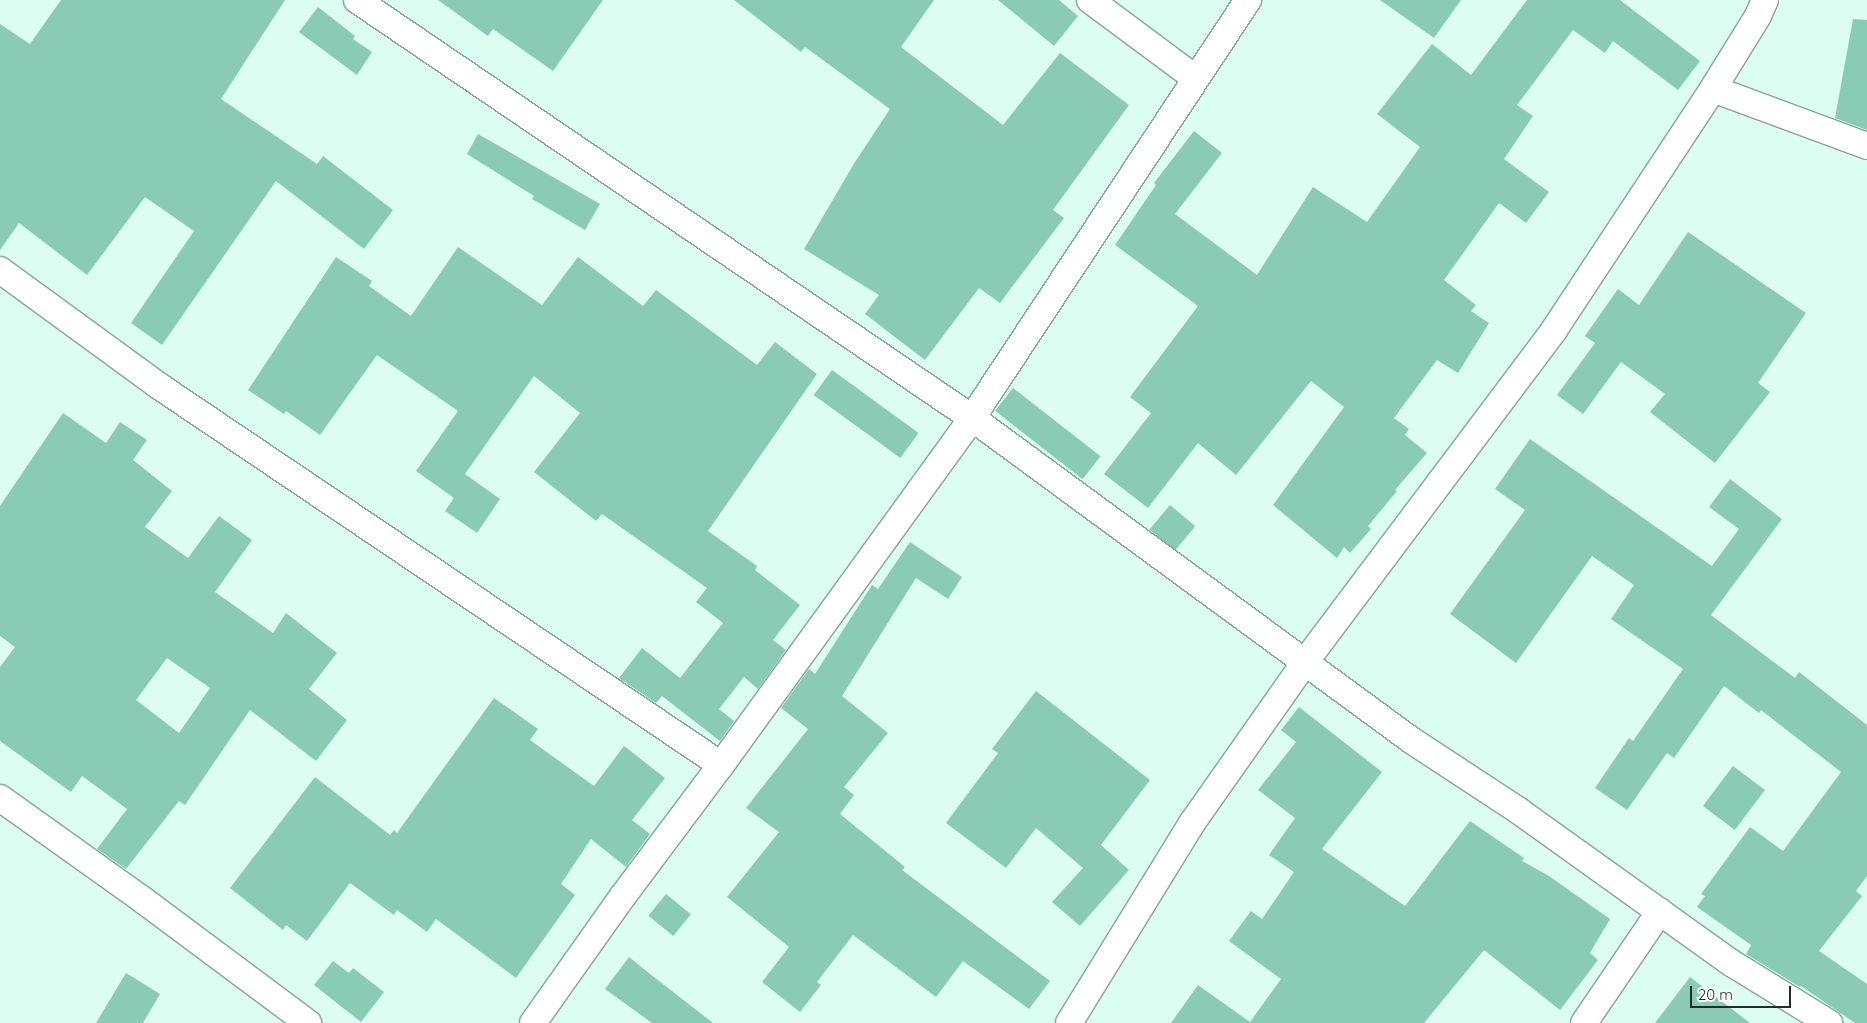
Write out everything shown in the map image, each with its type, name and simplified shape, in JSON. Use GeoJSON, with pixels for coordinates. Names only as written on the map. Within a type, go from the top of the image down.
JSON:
{"type":"FeatureCollection","features":[{"type":"Feature","properties":{"kind":"street"},"geometry":{"type":"LineString","coordinates":[[357,0],[972,418],[1410,740],[1519,811],[1733,964],[1829,1023]]}},
{"type":"Feature","properties":{"kind":"street"},"geometry":{"type":"LineString","coordinates":[[1090,0],[1195,78]]}},
{"type":"Feature","properties":{"kind":"street"},"geometry":{"type":"LineString","coordinates":[[533,1023],[972,418],[1248,0]]}},
{"type":"Feature","properties":{"kind":"street"},"geometry":{"type":"LineString","coordinates":[[1070,1023],[1192,823],[1304,662],[1554,330],[1713,89],[1758,16],[1765,0]]}},
{"type":"Feature","properties":{"kind":"street"},"geometry":{"type":"LineString","coordinates":[[1713,89],[1867,146]]}},
{"type":"Feature","properties":{"kind":"street"},"geometry":{"type":"LineString","coordinates":[[0,270],[159,386],[721,765]]}},
{"type":"Feature","properties":{"kind":"street"},"geometry":{"type":"LineString","coordinates":[[0,798],[144,900],[308,1023]]}},
{"type":"Feature","properties":{"kind":"street"},"geometry":{"type":"LineString","coordinates":[[1584,1023],[1660,911]]}},
{"type":"Feature","properties":{"kind":"building"},"geometry":{"type":"Polygon","coordinates":[[[61,0],[285,0],[221,99],[317,164],[323,156],[393,210],[364,249],[276,181],[162,345],[131,323],[194,231],[145,197],[87,275],[19,223],[0,250],[0,24],[30,44],[61,0]]]}},
{"type":"Feature","properties":{"kind":"building"},"geometry":{"type":"Polygon","coordinates":[[[438,0],[603,0],[553,71],[493,29],[488,36],[438,0]]]}},
{"type":"Feature","properties":{"kind":"building"},"geometry":{"type":"Polygon","coordinates":[[[734,0],[934,0],[901,47],[1003,125],[1060,53],[1129,105],[1053,210],[1064,218],[1000,303],[979,288],[925,360],[865,314],[879,295],[804,249],[855,162],[890,109],[805,47],[801,52],[734,0]]]}},
{"type":"Feature","properties":{"kind":"building"},"geometry":{"type":"Polygon","coordinates":[[[998,0],[1059,0],[1078,16],[1054,46],[998,0]]]}},
{"type":"Feature","properties":{"kind":"building"},"geometry":{"type":"Polygon","coordinates":[[[1380,0],[1461,0],[1434,38],[1380,0]]]}},
{"type":"Feature","properties":{"kind":"building"},"geometry":{"type":"Polygon","coordinates":[[[1527,0],[1620,0],[1700,61],[1678,90],[1613,41],[1605,53],[1573,30],[1517,105],[1533,116],[1504,159],[1549,192],[1526,223],[1499,203],[1444,280],[1476,305],[1471,311],[1489,323],[1458,373],[1437,360],[1394,418],[1409,429],[1405,435],[1427,453],[1395,490],[1397,491],[1368,526],[1371,529],[1350,553],[1344,547],[1337,558],[1273,505],[1344,407],[1311,381],[1236,475],[1198,443],[1148,508],[1104,474],[1151,413],[1130,397],[1198,306],[1115,245],[1156,185],[1154,183],[1194,131],[1222,153],[1175,214],[1257,275],[1313,187],[1367,222],[1420,147],[1377,114],[1432,44],[1471,75],[1527,0]]]}},
{"type":"Feature","properties":{"kind":"building"},"geometry":{"type":"Polygon","coordinates":[[[318,7],[355,36],[353,39],[372,52],[357,75],[299,32],[318,7]]]}},
{"type":"Feature","properties":{"kind":"building"},"geometry":{"type":"Polygon","coordinates":[[[1853,19],[1867,20],[1867,130],[1835,118],[1853,19]]]}},
{"type":"Feature","properties":{"kind":"building"},"geometry":{"type":"Polygon","coordinates":[[[478,134],[600,204],[585,230],[532,199],[534,196],[467,154],[478,134]]]}},
{"type":"Feature","properties":{"kind":"building"},"geometry":{"type":"Polygon","coordinates":[[[1688,232],[1806,313],[1758,383],[1770,392],[1715,463],[1650,412],[1665,394],[1621,362],[1583,414],[1557,395],[1595,343],[1585,336],[1618,289],[1639,305],[1688,232]]]}},
{"type":"Feature","properties":{"kind":"building"},"geometry":{"type":"Polygon","coordinates":[[[458,247],[542,305],[578,257],[643,306],[656,290],[757,365],[775,342],[817,374],[708,531],[757,566],[755,570],[800,605],[773,640],[786,650],[758,689],[744,677],[719,709],[734,721],[720,741],[662,696],[656,703],[619,678],[642,648],[680,678],[723,623],[696,602],[707,588],[602,514],[596,521],[534,472],[580,413],[534,376],[465,474],[500,499],[477,533],[445,511],[454,498],[416,471],[458,411],[377,355],[320,435],[286,411],[284,414],[248,390],[336,257],[372,281],[369,286],[411,316],[458,247]]]}},
{"type":"Feature","properties":{"kind":"building"},"geometry":{"type":"Polygon","coordinates":[[[832,370],[919,433],[900,458],[814,395],[832,370]]]}},
{"type":"Feature","properties":{"kind":"building"},"geometry":{"type":"Polygon","coordinates":[[[1013,388],[1100,456],[1083,479],[995,411],[1013,388]]]}},
{"type":"Feature","properties":{"kind":"building"},"geometry":{"type":"Polygon","coordinates":[[[63,413],[106,443],[120,422],[147,440],[133,460],[172,491],[145,527],[188,558],[219,516],[252,540],[215,592],[273,633],[286,613],[337,653],[309,689],[347,720],[316,761],[250,710],[185,805],[179,801],[126,869],[97,849],[127,809],[82,776],[71,792],[0,741],[0,667],[15,647],[0,636],[0,506],[63,413]],[[167,658],[136,700],[179,733],[210,688],[167,658]]]}},
{"type":"Feature","properties":{"kind":"building"},"geometry":{"type":"Polygon","coordinates":[[[1530,439],[1712,566],[1739,529],[1709,507],[1730,479],[1782,519],[1711,615],[1795,678],[1799,672],[1867,725],[1867,876],[1856,891],[1862,896],[1819,951],[1867,984],[1867,1023],[1855,1023],[1801,986],[1746,954],[1751,945],[1697,907],[1705,896],[1701,894],[1750,827],[1783,851],[1841,772],[1761,710],[1759,713],[1724,686],[1674,758],[1667,753],[1627,810],[1595,788],[1629,738],[1633,741],[1683,669],[1611,619],[1634,585],[1592,556],[1516,663],[1450,614],[1525,510],[1495,489],[1530,439]]]}},
{"type":"Feature","properties":{"kind":"building"},"geometry":{"type":"Polygon","coordinates":[[[1170,505],[1195,526],[1175,551],[1149,530],[1170,505]]]}},
{"type":"Feature","properties":{"kind":"building"},"geometry":{"type":"Polygon","coordinates":[[[910,542],[962,577],[948,599],[916,578],[842,696],[888,733],[844,787],[854,795],[840,814],[905,867],[902,870],[1050,981],[1029,1009],[963,961],[936,997],[853,935],[817,982],[821,985],[800,1012],[762,982],[789,947],[727,897],[779,832],[746,808],[808,729],[781,708],[809,669],[815,674],[872,585],[878,589],[910,542]]]}},
{"type":"Feature","properties":{"kind":"building"},"geometry":{"type":"Polygon","coordinates":[[[1036,691],[1150,780],[1101,845],[1129,870],[1080,926],[1052,902],[1083,868],[1036,828],[1006,868],[946,823],[998,753],[992,749],[1036,691]]]}},
{"type":"Feature","properties":{"kind":"building"},"geometry":{"type":"Polygon","coordinates":[[[494,698],[538,729],[530,740],[594,786],[624,746],[665,778],[632,820],[650,834],[626,867],[591,839],[561,884],[575,895],[516,978],[436,919],[427,932],[397,910],[394,915],[350,883],[307,941],[286,925],[283,930],[230,888],[315,777],[390,835],[394,830],[397,833],[494,698]]]}},
{"type":"Feature","properties":{"kind":"building"},"geometry":{"type":"Polygon","coordinates":[[[1299,707],[1382,772],[1322,849],[1405,906],[1470,821],[1524,858],[1522,861],[1549,876],[1610,919],[1590,953],[1598,960],[1560,1010],[1484,950],[1424,1023],[1171,1023],[1198,985],[1250,1022],[1281,979],[1229,941],[1251,911],[1262,919],[1294,872],[1269,855],[1295,818],[1258,790],[1296,742],[1281,730],[1299,707]]]}},
{"type":"Feature","properties":{"kind":"building"},"geometry":{"type":"Polygon","coordinates":[[[1733,766],[1765,790],[1735,830],[1703,806],[1733,766]]]}},
{"type":"Feature","properties":{"kind":"building"},"geometry":{"type":"Polygon","coordinates":[[[666,894],[691,914],[673,936],[648,916],[666,894]]]}},
{"type":"Feature","properties":{"kind":"building"},"geometry":{"type":"Polygon","coordinates":[[[629,957],[713,1023],[652,1023],[605,989],[629,957]]]}},
{"type":"Feature","properties":{"kind":"building"},"geometry":{"type":"Polygon","coordinates":[[[333,961],[349,973],[353,968],[384,992],[361,1022],[314,985],[333,961]]]}},
{"type":"Feature","properties":{"kind":"building"},"geometry":{"type":"Polygon","coordinates":[[[126,973],[160,994],[143,1023],[96,1023],[126,973]]]}},
{"type":"Feature","properties":{"kind":"building"},"geometry":{"type":"Polygon","coordinates":[[[1690,977],[1750,1023],[1655,1023],[1690,977]]]}}]}
